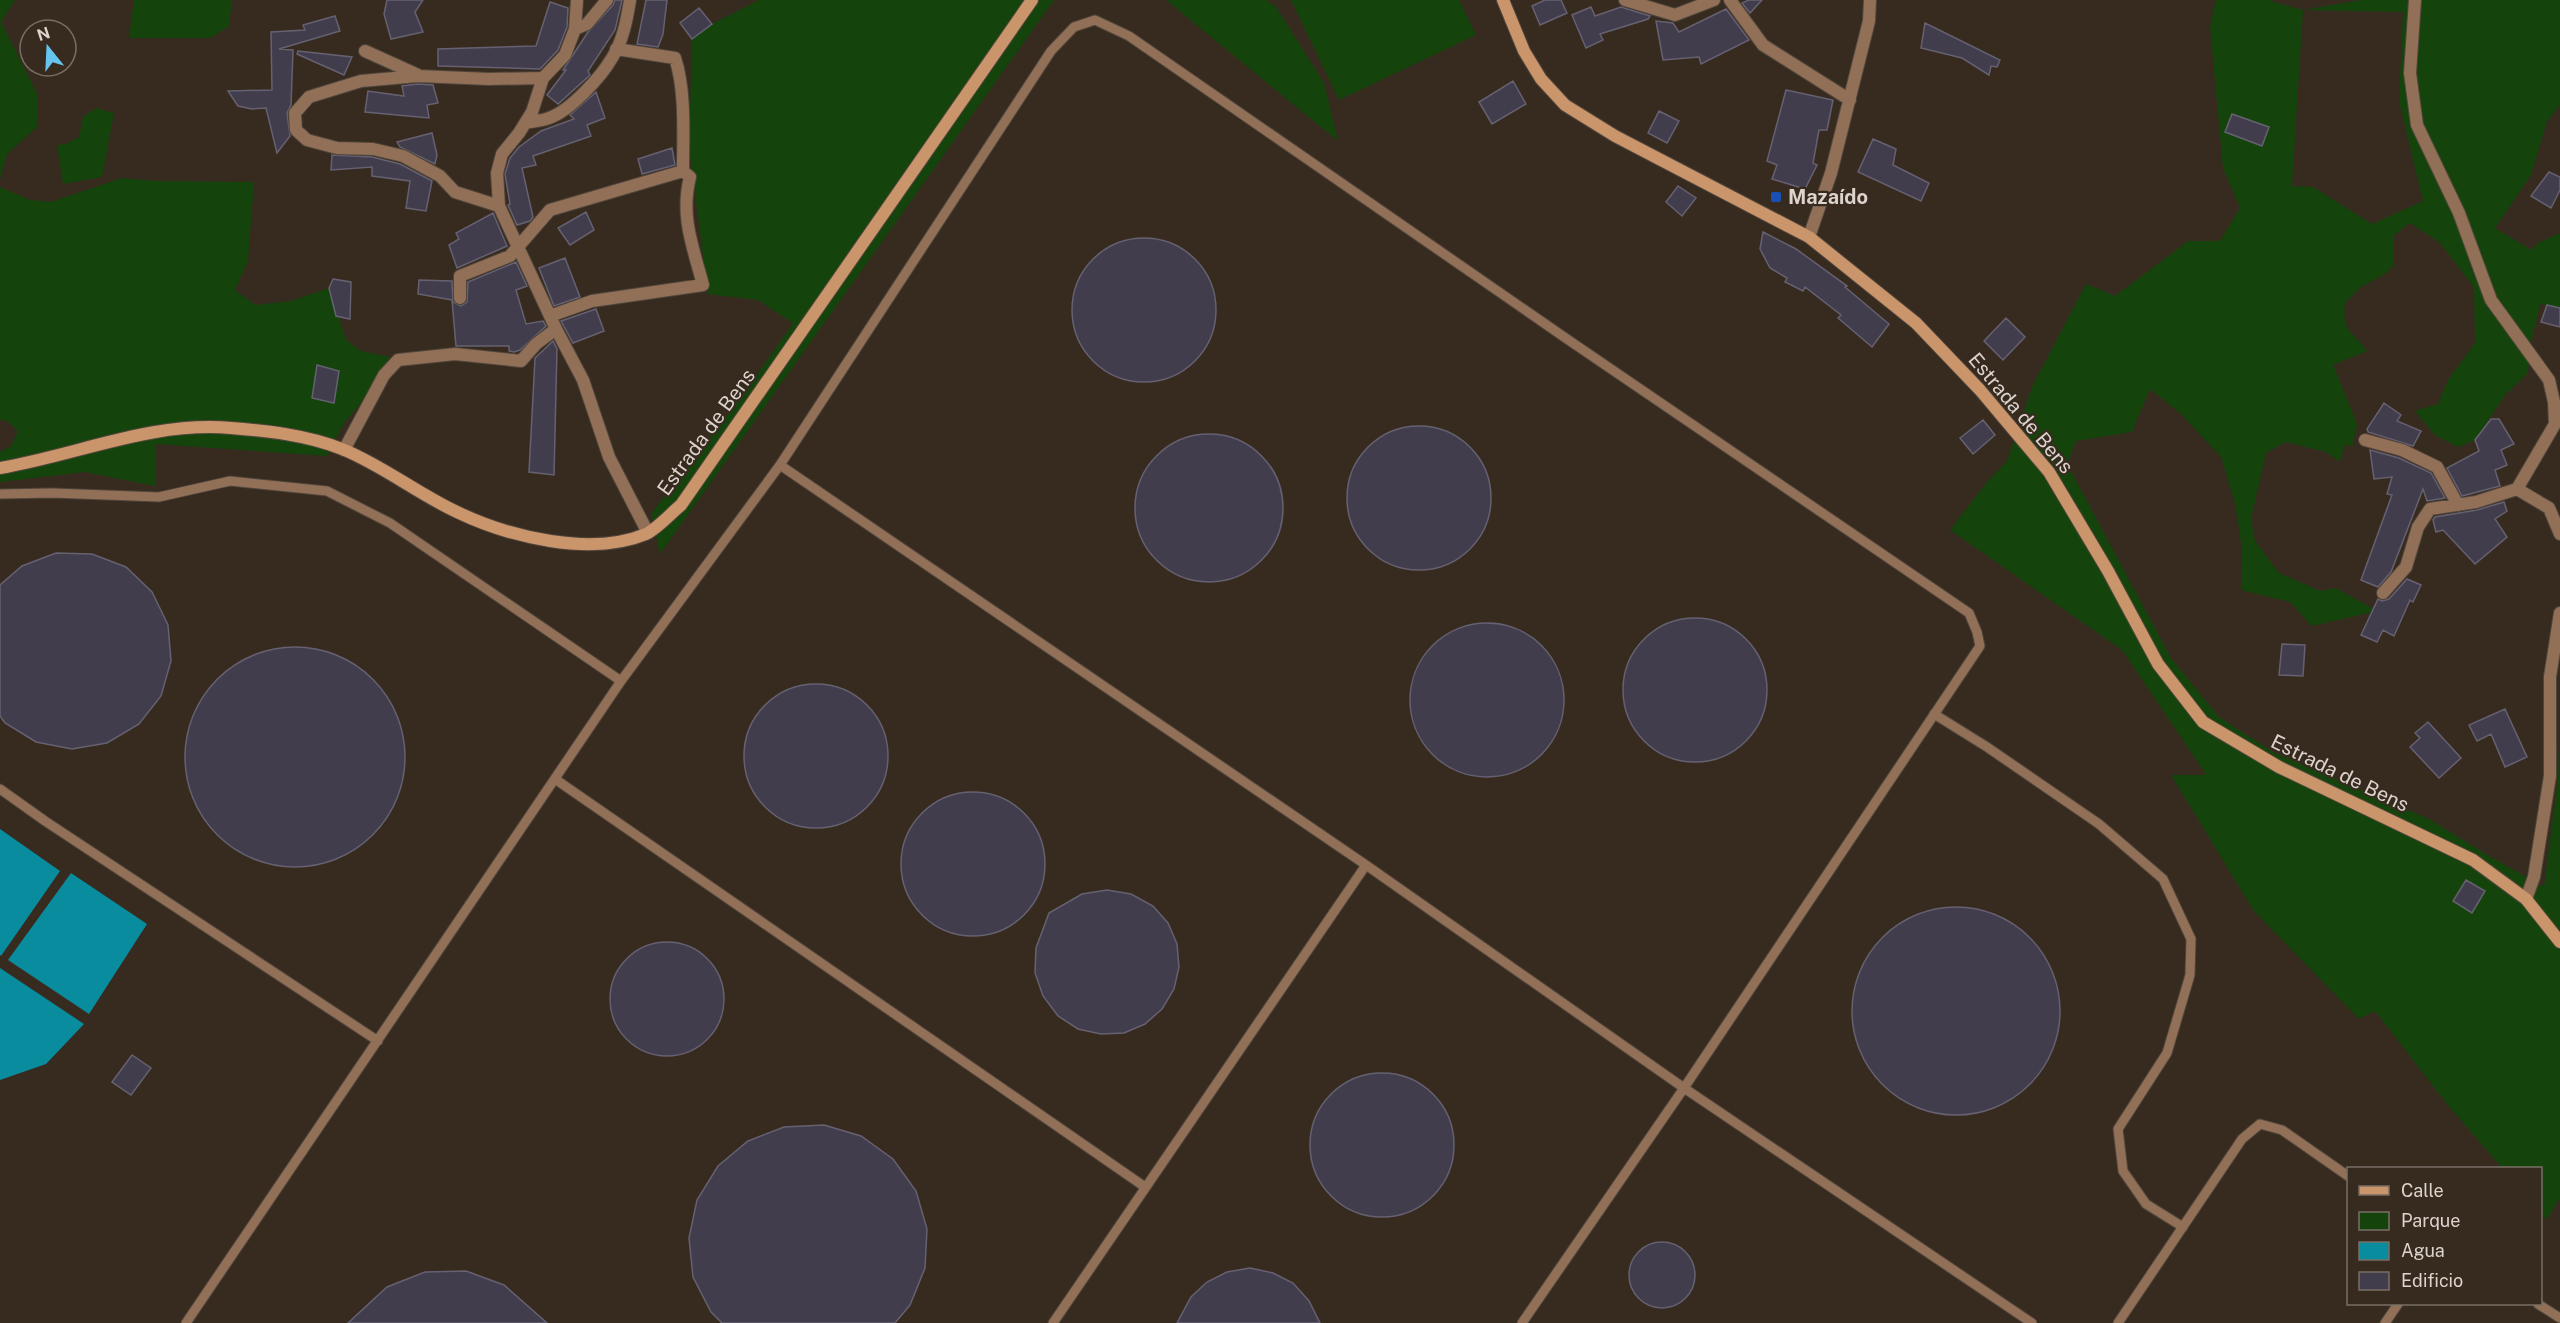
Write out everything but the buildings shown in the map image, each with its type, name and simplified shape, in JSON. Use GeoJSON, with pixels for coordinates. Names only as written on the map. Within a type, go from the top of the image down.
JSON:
{"type":"FeatureCollection","features":[{"type":"Feature","properties":{"kind":"street"},"geometry":{"type":"LineString","coordinates":[[577,0],[575,29],[565,55],[543,78],[526,123],[502,153],[497,173],[500,206],[556,329],[583,380],[609,457],[648,533]]}},
{"type":"Feature","properties":{"kind":"street"},"geometry":{"type":"LineString","coordinates":[[575,29],[587,24],[607,0]]}},
{"type":"Feature","properties":{"kind":"street"},"geometry":{"type":"LineString","coordinates":[[526,123],[549,118],[567,107],[589,87],[613,57],[626,22],[630,0]]}},
{"type":"Feature","properties":{"kind":"street","name":"Estrada de Bens"},"geometry":{"type":"LineString","coordinates":[[0,468],[38,462],[159,431],[240,429],[308,439],[344,450],[458,512],[504,530],[547,540],[591,544],[622,541],[648,533],[681,505],[1032,0]]}},
{"type":"Feature","properties":{"kind":"street","name":"Estrada de Bens"},"geometry":{"type":"LineString","coordinates":[[1503,0],[1524,51],[1541,79],[1565,105],[1615,136],[1809,237],[1916,322],[1980,390],[2049,472],[2108,571],[2158,664],[2203,722],[2278,767],[2473,860],[2526,899],[2560,942]]}},
{"type":"Feature","properties":{"kind":"street"},"geometry":{"type":"LineString","coordinates":[[1625,0],[1675,15],[1714,0]]}},
{"type":"Feature","properties":{"kind":"street"},"geometry":{"type":"LineString","coordinates":[[1730,0],[1763,45],[1850,100]]}},
{"type":"Feature","properties":{"kind":"street"},"geometry":{"type":"LineString","coordinates":[[1809,237],[1831,174],[1869,21],[1870,0]]}},
{"type":"Feature","properties":{"kind":"street"},"geometry":{"type":"LineString","coordinates":[[2383,593],[2406,567],[2418,527],[2430,509],[2476,502],[2517,489],[2555,424],[2554,402],[2549,380],[2491,300],[2459,213],[2417,124],[2410,73],[2415,0]]}},
{"type":"Feature","properties":{"kind":"street"},"geometry":{"type":"LineString","coordinates":[[550,316],[592,301],[703,285],[686,225],[686,194],[690,177],[683,171],[682,118],[675,58],[616,49]]}},
{"type":"Feature","properties":{"kind":"street"},"geometry":{"type":"LineString","coordinates":[[365,51],[418,76]]}},
{"type":"Feature","properties":{"kind":"street"},"geometry":{"type":"LineString","coordinates":[[500,206],[455,192],[440,176],[403,156],[374,149],[337,148],[307,140],[296,130],[295,113],[309,97],[361,81],[418,76],[543,78]]}},
{"type":"Feature","properties":{"kind":"street"},"geometry":{"type":"LineString","coordinates":[[460,298],[460,276],[510,256],[550,210],[683,171]]}},
{"type":"Feature","properties":{"kind":"street"},"geometry":{"type":"LineString","coordinates":[[344,450],[384,375],[398,360],[455,354],[521,361],[536,344],[556,329]]}},
{"type":"Feature","properties":{"kind":"street"},"geometry":{"type":"LineString","coordinates":[[2365,440],[2402,450],[2437,467],[2458,505]]}},
{"type":"Feature","properties":{"kind":"street"},"geometry":{"type":"LineString","coordinates":[[2517,489],[2549,508],[2560,534]]}},
{"type":"Feature","properties":{"kind":"street"},"geometry":{"type":"LineString","coordinates":[[2526,899],[2534,877],[2550,776],[2550,677],[2560,614]]}},
{"type":"Feature","properties":{"kind":"lane"},"geometry":{"type":"LineString","coordinates":[[186,1323],[621,681],[780,465],[1051,51],[1074,27],[1095,20],[1129,36],[1567,339],[1969,612],[1977,632],[1980,646],[1684,1088],[1522,1323]]}},
{"type":"Feature","properties":{"kind":"lane"},"geometry":{"type":"LineString","coordinates":[[780,465],[1366,865],[1684,1088],[2032,1323]]}},
{"type":"Feature","properties":{"kind":"lane"},"geometry":{"type":"LineString","coordinates":[[0,494],[52,493],[159,497],[230,482],[327,492],[390,523],[621,681]]}},
{"type":"Feature","properties":{"kind":"lane"},"geometry":{"type":"LineString","coordinates":[[1934,714],[1987,747],[2099,824],[2163,879],[2191,939],[2190,975],[2167,1053],[2118,1129],[2123,1171],[2146,1204],[2183,1227]]}},
{"type":"Feature","properties":{"kind":"lane"},"geometry":{"type":"LineString","coordinates":[[555,779],[1144,1186]]}},
{"type":"Feature","properties":{"kind":"lane"},"geometry":{"type":"LineString","coordinates":[[0,789],[64,834],[378,1041]]}},
{"type":"Feature","properties":{"kind":"lane"},"geometry":{"type":"LineString","coordinates":[[1053,1323],[1144,1186],[1366,865]]}},
{"type":"Feature","properties":{"kind":"lane"},"geometry":{"type":"LineString","coordinates":[[2118,1323],[2242,1139],[2260,1124],[2282,1130],[2347,1175]]}},
{"type":"Feature","properties":{"kind":"lane"},"geometry":{"type":"LineString","coordinates":[[2385,1323],[2397,1305]]}},
{"type":"Feature","properties":{"kind":"lane"},"geometry":{"type":"LineString","coordinates":[[2540,1305],[2560,1318]]}},
{"type":"Feature","properties":{"kind":"green space"},"geometry":{"type":"Polygon","coordinates":[[[0,0],[15,0],[1,22],[18,56],[18,78],[29,78],[38,96],[37,127],[7,154],[0,179],[0,0]]]}},
{"type":"Feature","properties":{"kind":"green space"},"geometry":{"type":"Polygon","coordinates":[[[134,0],[232,0],[229,26],[210,38],[129,38],[134,0]]]}},
{"type":"Feature","properties":{"kind":"green space"},"geometry":{"type":"Polygon","coordinates":[[[759,0],[1054,0],[660,554],[651,514],[745,392],[793,323],[758,300],[708,294],[689,147],[692,39],[712,24],[759,0]]]}},
{"type":"Feature","properties":{"kind":"green space"},"geometry":{"type":"Polygon","coordinates":[[[1166,0],[1266,0],[1276,7],[1324,83],[1338,141],[1166,0]]]}},
{"type":"Feature","properties":{"kind":"green space"},"geometry":{"type":"Polygon","coordinates":[[[1291,0],[1459,0],[1476,35],[1339,100],[1291,0]]]}},
{"type":"Feature","properties":{"kind":"green space"},"geometry":{"type":"Polygon","coordinates":[[[2216,0],[2268,0],[2303,10],[2361,0],[2560,0],[2560,105],[2547,121],[2531,175],[2495,228],[2531,250],[2538,243],[2560,233],[2560,308],[2540,304],[2530,347],[2528,373],[2506,394],[2475,440],[2458,447],[2435,435],[2415,411],[2438,404],[2448,380],[2475,343],[2474,287],[2439,242],[2410,223],[2394,235],[2394,265],[2385,274],[2361,287],[2345,303],[2344,313],[2347,326],[2367,351],[2333,365],[2357,424],[2352,447],[2345,444],[2340,462],[2326,452],[2286,442],[2266,453],[2251,519],[2255,541],[2279,573],[2320,591],[2336,588],[2377,611],[2312,626],[2290,602],[2241,590],[2242,549],[2235,503],[2221,457],[2181,414],[2150,389],[2132,432],[2076,441],[2067,464],[2171,658],[2219,717],[2273,752],[2429,819],[2544,887],[2558,778],[2560,718],[2560,1197],[2547,1220],[2542,1214],[2542,1167],[2501,1167],[2447,1104],[2375,1011],[2359,1019],[2254,911],[2171,775],[2205,775],[2205,773],[2122,650],[1950,530],[1986,483],[2007,461],[2032,387],[2086,284],[2115,296],[2188,241],[2220,241],[2240,208],[2223,168],[2210,26],[2216,0]],[[2303,10],[2292,186],[2313,187],[2372,224],[2423,201],[2399,101],[2403,12],[2303,10]]]}},
{"type":"Feature","properties":{"kind":"green space"},"geometry":{"type":"Polygon","coordinates":[[[96,108],[114,113],[102,177],[63,184],[57,145],[66,144],[79,137],[83,117],[96,108]]]}},
{"type":"Feature","properties":{"kind":"green space"},"geometry":{"type":"Polygon","coordinates":[[[122,178],[155,181],[254,182],[248,261],[235,290],[255,305],[291,301],[329,288],[346,340],[361,351],[390,357],[367,396],[344,423],[327,456],[156,444],[155,486],[85,472],[0,482],[0,452],[11,446],[18,431],[7,421],[0,420],[0,187],[30,200],[51,202],[122,178]]]}},
{"type":"Feature","properties":{"kind":"water"},"geometry":{"type":"Polygon","coordinates":[[[0,829],[60,871],[1,956],[0,955],[0,829]]]}},
{"type":"Feature","properties":{"kind":"water"},"geometry":{"type":"Polygon","coordinates":[[[71,873],[147,924],[89,1014],[8,960],[71,873]]]}},
{"type":"Feature","properties":{"kind":"water"},"geometry":{"type":"Polygon","coordinates":[[[0,968],[84,1024],[46,1064],[0,1080],[0,968]]]}},
{"type":"Feature","properties":{"kind":"place","name":"Mazaído"},"geometry":{"type":"Point","coordinates":[1776,197]}}]}
